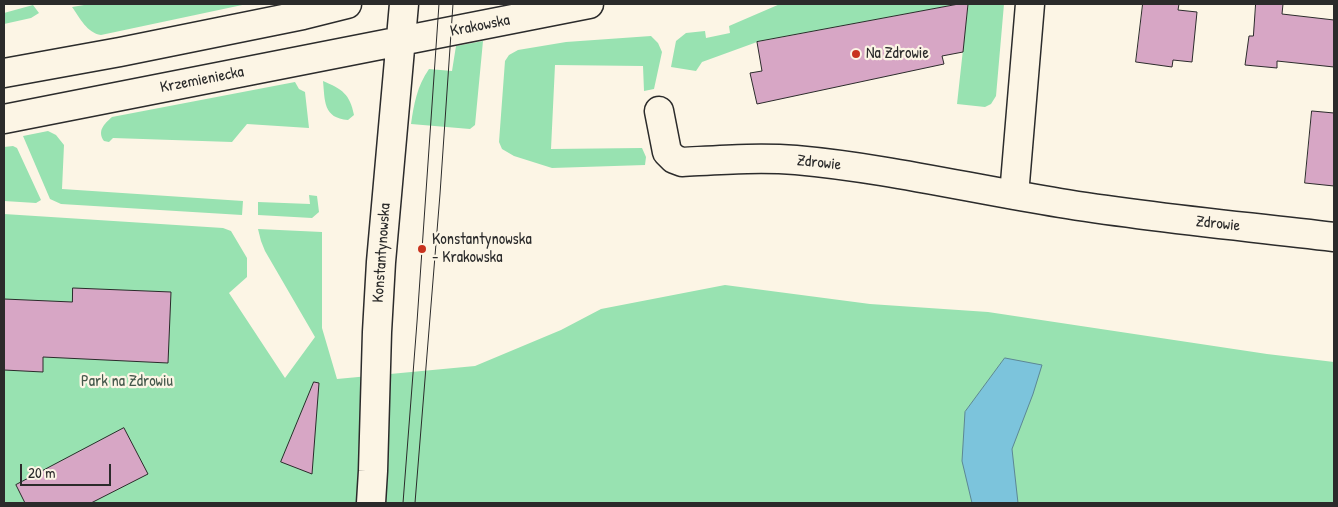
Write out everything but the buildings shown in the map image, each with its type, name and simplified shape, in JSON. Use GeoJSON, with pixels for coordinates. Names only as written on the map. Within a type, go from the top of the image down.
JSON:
{"type":"FeatureCollection","features":[{"type":"Feature","properties":{"kind":"main road"},"geometry":{"type":"LineString","coordinates":[[4,73],[120,52],[303,15],[347,4]]}},
{"type":"Feature","properties":{"kind":"main road","name":"Konstantynowska"},"geometry":{"type":"LineString","coordinates":[[371,503],[381,262],[404,4]]}},
{"type":"Feature","properties":{"kind":"main road","name":"Krakowska"},"geometry":{"type":"LineString","coordinates":[[400,41],[589,4]]}},
{"type":"Feature","properties":{"kind":"main road"},"geometry":{"type":"LineString","coordinates":[[1014,195],[1030,4]]}},
{"type":"Feature","properties":{"kind":"main road","name":"Krzemieniecka"},"geometry":{"type":"LineString","coordinates":[[4,118],[400,41]]}},
{"type":"Feature","properties":{"kind":"main road","name":"Zdrowie"},"geometry":{"type":"LineString","coordinates":[[659,112],[667,152],[674,159],[682,162],[746,159],[803,161],[858,167],[1136,215],[1334,237]]}},
{"type":"Feature","properties":{"kind":"green space"},"geometry":{"type":"Polygon","coordinates":[[[90,4],[247,4],[101,35],[88,28],[72,7],[90,4]]]}},
{"type":"Feature","properties":{"kind":"green space"},"geometry":{"type":"Polygon","coordinates":[[[780,4],[959,4],[757,42],[702,62],[696,71],[671,67],[676,41],[686,33],[705,31],[706,38],[730,33],[729,26],[780,4]]]}},
{"type":"Feature","properties":{"kind":"green space"},"geometry":{"type":"Polygon","coordinates":[[[968,4],[1004,4],[996,96],[991,104],[985,107],[957,104],[968,4]]]}},
{"type":"Feature","properties":{"kind":"green space"},"geometry":{"type":"Polygon","coordinates":[[[33,5],[39,13],[31,18],[4,24],[4,13],[33,5]]]}},
{"type":"Feature","properties":{"kind":"green space"},"geometry":{"type":"Polygon","coordinates":[[[651,36],[658,43],[662,52],[654,89],[644,91],[643,66],[555,65],[551,149],[642,148],[646,157],[645,165],[552,168],[514,156],[502,149],[499,142],[505,61],[509,55],[518,50],[566,42],[651,36]]]}},
{"type":"Feature","properties":{"kind":"green space"},"geometry":{"type":"Polygon","coordinates":[[[483,41],[475,125],[470,129],[411,124],[419,89],[429,69],[452,71],[456,46],[483,41]]]}},
{"type":"Feature","properties":{"kind":"green space"},"geometry":{"type":"Polygon","coordinates":[[[323,81],[340,90],[347,97],[354,115],[348,120],[340,119],[330,112],[325,102],[323,81]]]}},
{"type":"Feature","properties":{"kind":"green space"},"geometry":{"type":"Polygon","coordinates":[[[295,82],[299,89],[305,92],[309,128],[247,124],[232,142],[113,138],[109,142],[104,141],[101,134],[102,128],[112,117],[295,82]]]}},
{"type":"Feature","properties":{"kind":"green space"},"geometry":{"type":"Polygon","coordinates":[[[48,131],[56,135],[64,145],[62,189],[243,201],[242,215],[61,204],[50,199],[23,136],[48,131]]]}},
{"type":"Feature","properties":{"kind":"green space"},"geometry":{"type":"Polygon","coordinates":[[[13,146],[17,148],[41,200],[36,203],[4,201],[4,147],[13,146]]]}},
{"type":"Feature","properties":{"kind":"green space"},"geometry":{"type":"Polygon","coordinates":[[[309,195],[317,196],[319,212],[312,218],[258,215],[258,202],[310,204],[309,195]]]}},
{"type":"Feature","properties":{"kind":"green space","name":"Park na Zdrowiu"},"geometry":{"type":"Polygon","coordinates":[[[4,214],[223,228],[231,231],[247,258],[247,277],[229,293],[285,378],[315,337],[265,251],[258,229],[322,232],[322,328],[337,379],[475,366],[561,330],[601,309],[725,285],[870,304],[988,312],[1267,354],[1334,362],[1334,503],[4,503],[4,214]]]}},
{"type":"Feature","properties":{"kind":"water"},"geometry":{"type":"Polygon","coordinates":[[[1005,358],[1042,365],[1012,449],[1018,503],[972,503],[962,461],[965,412],[1005,358]]]}},
{"type":"Feature","properties":{"kind":"tram line"},"geometry":{"type":"LineString","coordinates":[[403,503],[439,4]]}},
{"type":"Feature","properties":{"kind":"tram line"},"geometry":{"type":"LineString","coordinates":[[415,503],[453,4]]}},
{"type":"Feature","properties":{"kind":"place","name":"Na Zdrowie"},"geometry":{"type":"Point","coordinates":[856,54]}},
{"type":"Feature","properties":{"kind":"place","name":"Konstantynowska - Krakowska"},"geometry":{"type":"Point","coordinates":[422,249]}}]}
